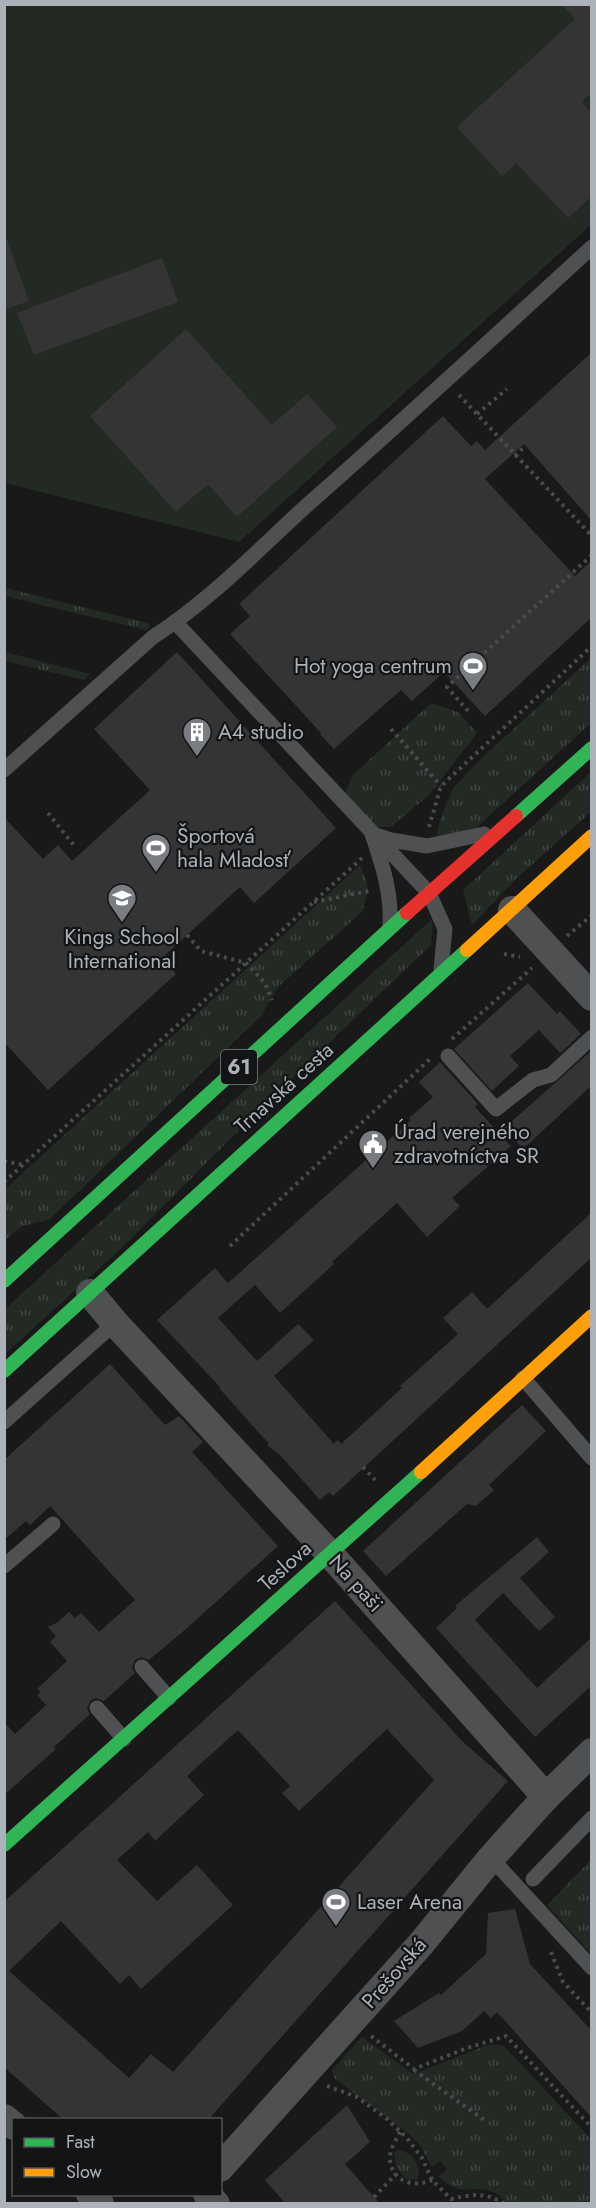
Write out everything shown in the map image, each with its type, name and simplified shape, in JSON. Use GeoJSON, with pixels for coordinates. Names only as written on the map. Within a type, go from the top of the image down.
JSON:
{"type":"FeatureCollection","features":[{"type":"Feature","properties":{"kind":"main road","name":"61"},"geometry":{"type":"LineString","coordinates":[[4,1281],[591,748]]}},
{"type":"Feature","properties":{"kind":"main road","name":"Trnavská cesta"},"geometry":{"type":"LineString","coordinates":[[4,1371],[591,836]]}},
{"type":"Feature","properties":{"kind":"main road","name":"Teslova"},"geometry":{"type":"LineString","coordinates":[[4,1845],[330,1554],[591,1316]]}},
{"type":"Feature","properties":{"kind":"street"},"geometry":{"type":"LineString","coordinates":[[512,910],[591,997]]}},
{"type":"Feature","properties":{"kind":"street","name":"Na paši"},"geometry":{"type":"LineString","coordinates":[[90,1293],[115,1323],[330,1554],[546,1797]]}},
{"type":"Feature","properties":{"kind":"street","name":"Prešovská"},"geometry":{"type":"LineString","coordinates":[[222,2166],[420,1945],[491,1858],[546,1797],[588,1762]]}},
{"type":"Feature","properties":{"kind":"lane"},"geometry":{"type":"LineString","coordinates":[[4,770],[153,637],[214,591],[389,434],[591,247]]}},
{"type":"Feature","properties":{"kind":"lane"},"geometry":{"type":"LineString","coordinates":[[175,622],[429,893],[445,929],[441,974]]}},
{"type":"Feature","properties":{"kind":"lane"},"geometry":{"type":"LineString","coordinates":[[372,834],[391,840],[427,846],[499,831]]}},
{"type":"Feature","properties":{"kind":"lane"},"geometry":{"type":"LineString","coordinates":[[372,834],[388,886],[391,908],[389,930]]}},
{"type":"Feature","properties":{"kind":"lane"},"geometry":{"type":"LineString","coordinates":[[444,1051],[496,1109],[533,1080],[551,1075],[591,1037]]}},
{"type":"Feature","properties":{"kind":"lane"},"geometry":{"type":"LineString","coordinates":[[4,1422],[115,1323]]}},
{"type":"Feature","properties":{"kind":"lane"},"geometry":{"type":"LineString","coordinates":[[523,1378],[591,1458]]}},
{"type":"Feature","properties":{"kind":"lane"},"geometry":{"type":"LineString","coordinates":[[4,1566],[52,1524]]}},
{"type":"Feature","properties":{"kind":"lane"},"geometry":{"type":"LineString","coordinates":[[142,1667],[169,1698]]}},
{"type":"Feature","properties":{"kind":"lane"},"geometry":{"type":"LineString","coordinates":[[97,1707],[124,1739]]}},
{"type":"Feature","properties":{"kind":"lane"},"geometry":{"type":"LineString","coordinates":[[533,1879],[591,1818]]}},
{"type":"Feature","properties":{"kind":"lane"},"geometry":{"type":"LineString","coordinates":[[491,1858],[591,1968]]}},
{"type":"Feature","properties":{"kind":"path"},"geometry":{"type":"LineString","coordinates":[[477,414],[507,389]]}},
{"type":"Feature","properties":{"kind":"path"},"geometry":{"type":"LineString","coordinates":[[459,395],[591,536]]}},
{"type":"Feature","properties":{"kind":"path"},"geometry":{"type":"LineString","coordinates":[[515,456],[525,446]]}},
{"type":"Feature","properties":{"kind":"path"},"geometry":{"type":"LineString","coordinates":[[468,711],[447,687],[591,555]]}},
{"type":"Feature","properties":{"kind":"path"},"geometry":{"type":"LineString","coordinates":[[427,834],[441,786],[591,646]]}},
{"type":"Feature","properties":{"kind":"path"},"geometry":{"type":"LineString","coordinates":[[392,729],[441,786]]}},
{"type":"Feature","properties":{"kind":"path"},"geometry":{"type":"LineString","coordinates":[[48,813],[76,848]]}},
{"type":"Feature","properties":{"kind":"path"},"geometry":{"type":"LineString","coordinates":[[4,1182],[364,857]]}},
{"type":"Feature","properties":{"kind":"path"},"geometry":{"type":"LineString","coordinates":[[314,902],[374,890],[373,899]]}},
{"type":"Feature","properties":{"kind":"path"},"geometry":{"type":"LineString","coordinates":[[576,929],[591,915]]}},
{"type":"Feature","properties":{"kind":"path"},"geometry":{"type":"LineString","coordinates":[[187,935],[201,951],[246,963],[266,983],[272,1001],[281,994]]}},
{"type":"Feature","properties":{"kind":"path"},"geometry":{"type":"LineString","coordinates":[[230,1246],[534,966]]}},
{"type":"Feature","properties":{"kind":"path"},"geometry":{"type":"LineString","coordinates":[[4,1161],[23,1165]]}},
{"type":"Feature","properties":{"kind":"path"},"geometry":{"type":"LineString","coordinates":[[363,1467],[377,1483]]}},
{"type":"Feature","properties":{"kind":"path"},"geometry":{"type":"LineString","coordinates":[[548,1942],[553,1961],[563,1982],[591,2013]]}},
{"type":"Feature","properties":{"kind":"path"},"geometry":{"type":"LineString","coordinates":[[370,2035],[484,2120]]}},
{"type":"Feature","properties":{"kind":"path"},"geometry":{"type":"LineString","coordinates":[[414,2069],[467,2048],[506,2036],[591,2128]]}},
{"type":"Feature","properties":{"kind":"path"},"geometry":{"type":"LineString","coordinates":[[559,2093],[565,2088]]}},
{"type":"Feature","properties":{"kind":"path"},"geometry":{"type":"LineString","coordinates":[[357,2097],[387,2119],[400,2132],[423,2158],[432,2180],[452,2201],[471,2195],[489,2195],[506,2204]]}},
{"type":"Feature","properties":{"kind":"path"},"geometry":{"type":"LineString","coordinates":[[400,2132],[392,2147],[390,2160],[396,2174],[414,2185],[432,2180]]}},
{"type":"Feature","properties":{"kind":"path"},"geometry":{"type":"LineString","coordinates":[[374,2197],[396,2174]]}},
{"type":"Feature","properties":{"kind":"green space"},"geometry":{"type":"Polygon","coordinates":[[[5,5],[591,5],[591,225],[239,542],[5,483],[5,5]]]}},
{"type":"Feature","properties":{"kind":"green space"},"geometry":{"type":"Polygon","coordinates":[[[5,588],[148,623],[150,627],[146,630],[5,596],[5,588]]]}},
{"type":"Feature","properties":{"kind":"green space"},"geometry":{"type":"Polygon","coordinates":[[[5,652],[90,674],[84,680],[5,661],[5,652]]]}},
{"type":"Feature","properties":{"kind":"green space"},"geometry":{"type":"Polygon","coordinates":[[[591,658],[591,723],[474,830],[435,841],[441,817],[453,788],[481,759],[591,658]]]}},
{"type":"Feature","properties":{"kind":"green space"},"geometry":{"type":"Polygon","coordinates":[[[431,703],[458,712],[477,733],[430,794],[391,827],[375,827],[355,809],[345,793],[353,775],[431,703]]]}},
{"type":"Feature","properties":{"kind":"green space"},"geometry":{"type":"Polygon","coordinates":[[[591,772],[591,812],[518,877],[472,925],[463,890],[591,772]]]}},
{"type":"Feature","properties":{"kind":"green space"},"geometry":{"type":"Polygon","coordinates":[[[360,865],[366,878],[367,888],[362,912],[278,987],[261,1016],[49,1220],[22,1226],[5,1240],[5,1189],[360,865]]]}},
{"type":"Feature","properties":{"kind":"green space"},"geometry":{"type":"Polygon","coordinates":[[[433,918],[431,945],[261,1108],[126,1244],[5,1354],[5,1309],[433,918]]]}},
{"type":"Feature","properties":{"kind":"green space"},"geometry":{"type":"Polygon","coordinates":[[[591,1860],[591,1954],[547,1905],[591,1860]]]}},
{"type":"Feature","properties":{"kind":"green space"},"geometry":{"type":"Polygon","coordinates":[[[362,2037],[413,2074],[488,2045],[503,2045],[591,2139],[591,2203],[513,2204],[506,2202],[493,2192],[460,2189],[447,2183],[438,2176],[447,2170],[441,2161],[432,2167],[421,2147],[409,2134],[334,2078],[332,2070],[362,2037]]]}},
{"type":"Feature","properties":{"kind":"green space"},"geometry":{"type":"Polygon","coordinates":[[[400,2150],[409,2154],[416,2161],[417,2180],[406,2179],[396,2166],[394,2152],[400,2150]]]}},
{"type":"Feature","properties":{"kind":"building"},"geometry":{"type":"Polygon","coordinates":[[[562,4],[591,4],[591,93],[582,102],[591,112],[591,197],[568,218],[516,163],[502,176],[457,127],[575,19],[562,4]]]}},
{"type":"Feature","properties":{"kind":"building"},"geometry":{"type":"Polygon","coordinates":[[[7,240],[29,301],[4,310],[4,241],[7,240]]]}},
{"type":"Feature","properties":{"kind":"building"},"geometry":{"type":"Polygon","coordinates":[[[162,258],[178,302],[34,355],[17,313],[162,258]]]}},
{"type":"Feature","properties":{"kind":"building"},"geometry":{"type":"Polygon","coordinates":[[[186,329],[272,425],[307,394],[337,427],[237,517],[208,484],[176,512],[90,416],[186,329]]]}},
{"type":"Feature","properties":{"kind":"building"},"geometry":{"type":"Polygon","coordinates":[[[591,353],[591,520],[524,444],[485,479],[575,576],[591,561],[591,618],[485,716],[444,672],[412,701],[401,690],[334,749],[230,634],[250,616],[239,604],[443,416],[471,446],[477,441],[485,450],[591,353]]]}},
{"type":"Feature","properties":{"kind":"building","name":"Športová hala Mladosť"},"geometry":{"type":"Polygon","coordinates":[[[177,652],[336,828],[254,903],[240,887],[209,915],[162,958],[176,974],[48,1090],[4,1042],[4,817],[43,859],[58,845],[72,861],[150,790],[94,729],[177,652]]]}},
{"type":"Feature","properties":{"kind":"building"},"geometry":{"type":"Polygon","coordinates":[[[528,983],[557,1014],[560,1011],[581,1034],[560,1053],[539,1030],[510,1056],[519,1066],[492,1091],[454,1049],[528,983]]]}},
{"type":"Feature","properties":{"kind":"building"},"geometry":{"type":"Polygon","coordinates":[[[591,1051],[591,1086],[523,1149],[504,1128],[591,1051]]]}},
{"type":"Feature","properties":{"kind":"building"},"geometry":{"type":"Polygon","coordinates":[[[440,1062],[478,1104],[475,1107],[511,1146],[452,1198],[460,1206],[427,1237],[397,1203],[280,1313],[255,1285],[218,1318],[257,1361],[298,1324],[314,1340],[274,1376],[334,1444],[338,1440],[341,1444],[402,1388],[400,1386],[458,1334],[443,1318],[472,1292],[487,1309],[591,1213],[591,1258],[333,1496],[329,1492],[320,1500],[281,1456],[267,1445],[269,1443],[220,1387],[157,1320],[215,1268],[228,1283],[411,1120],[409,1118],[433,1097],[419,1082],[440,1062]]]}},
{"type":"Feature","properties":{"kind":"building"},"geometry":{"type":"Polygon","coordinates":[[[110,1364],[165,1425],[179,1416],[203,1442],[192,1452],[278,1546],[149,1660],[141,1657],[135,1660],[132,1668],[135,1673],[104,1701],[96,1698],[90,1701],[87,1709],[90,1714],[54,1747],[56,1749],[4,1795],[4,1722],[15,1734],[46,1705],[37,1695],[41,1692],[37,1689],[67,1661],[50,1642],[56,1636],[48,1627],[69,1612],[75,1618],[81,1613],[99,1632],[135,1600],[50,1506],[30,1525],[26,1521],[4,1540],[4,1460],[110,1364]]]}},
{"type":"Feature","properties":{"kind":"building"},"geometry":{"type":"Polygon","coordinates":[[[522,1405],[546,1431],[489,1485],[494,1490],[476,1506],[467,1504],[386,1576],[363,1551],[522,1405]]]}},
{"type":"Feature","properties":{"kind":"building"},"geometry":{"type":"Polygon","coordinates":[[[537,1537],[549,1552],[520,1578],[555,1617],[539,1631],[503,1593],[475,1620],[537,1688],[591,1638],[591,1686],[535,1737],[436,1628],[457,1608],[455,1606],[537,1537]]]}},
{"type":"Feature","properties":{"kind":"building"},"geometry":{"type":"Polygon","coordinates":[[[335,1601],[463,1742],[508,1781],[210,2118],[62,2118],[4,2067],[4,1902],[335,1601]],[[387,1729],[299,1811],[282,1793],[290,1786],[238,1730],[187,1776],[204,1795],[155,1841],[148,1832],[117,1860],[157,1901],[197,1865],[233,1905],[141,1989],[129,1975],[120,1984],[61,1921],[9,1971],[129,2078],[151,2054],[173,2072],[434,1780],[387,1729]]]}},
{"type":"Feature","properties":{"kind":"building"},"geometry":{"type":"Polygon","coordinates":[[[515,1909],[530,1964],[591,2030],[591,2117],[497,2012],[491,2018],[484,2011],[462,2031],[418,2048],[394,2021],[439,1993],[441,1995],[486,1954],[488,1913],[515,1909]]]}},
{"type":"Feature","properties":{"kind":"building"},"geometry":{"type":"Polygon","coordinates":[[[347,2105],[370,2142],[345,2164],[380,2204],[286,2204],[265,2180],[347,2105]]]}},
{"type":"Feature","properties":{"kind":"traffic: fast"},"geometry":{"type":"LineString","coordinates":[[516,816],[592,748]]}},
{"type":"Feature","properties":{"kind":"traffic: fast"},"geometry":{"type":"LineString","coordinates":[[4,1281],[407,913]]}},
{"type":"Feature","properties":{"kind":"traffic: fast"},"geometry":{"type":"LineString","coordinates":[[4,1371],[467,950]]}},
{"type":"Feature","properties":{"kind":"traffic: fast"},"geometry":{"type":"LineString","coordinates":[[4,1845],[421,1472]]}},
{"type":"Feature","properties":{"kind":"traffic: slow"},"geometry":{"type":"LineString","coordinates":[[467,950],[592,836]]}},
{"type":"Feature","properties":{"kind":"traffic: slow"},"geometry":{"type":"LineString","coordinates":[[421,1472],[592,1316]]}},
{"type":"Feature","properties":{"kind":"traffic: jam"},"geometry":{"type":"LineString","coordinates":[[407,913],[516,816]]}},
{"type":"Feature","properties":{"kind":"place","name":"Hot yoga centrum"},"geometry":{"type":"Point","coordinates":[473,692]}},
{"type":"Feature","properties":{"kind":"place","name":"A4 studio"},"geometry":{"type":"Point","coordinates":[197,758]}},
{"type":"Feature","properties":{"kind":"place","name":"Športová hala Mladosť"},"geometry":{"type":"Point","coordinates":[156,874]}},
{"type":"Feature","properties":{"kind":"place","name":"Kings School International"},"geometry":{"type":"Point","coordinates":[122,924]}},
{"type":"Feature","properties":{"kind":"place","name":"Úrad verejného zdravotníctva SR"},"geometry":{"type":"Point","coordinates":[373,1170]}},
{"type":"Feature","properties":{"kind":"place","name":"Laser Arena"},"geometry":{"type":"Point","coordinates":[336,1928]}}]}
